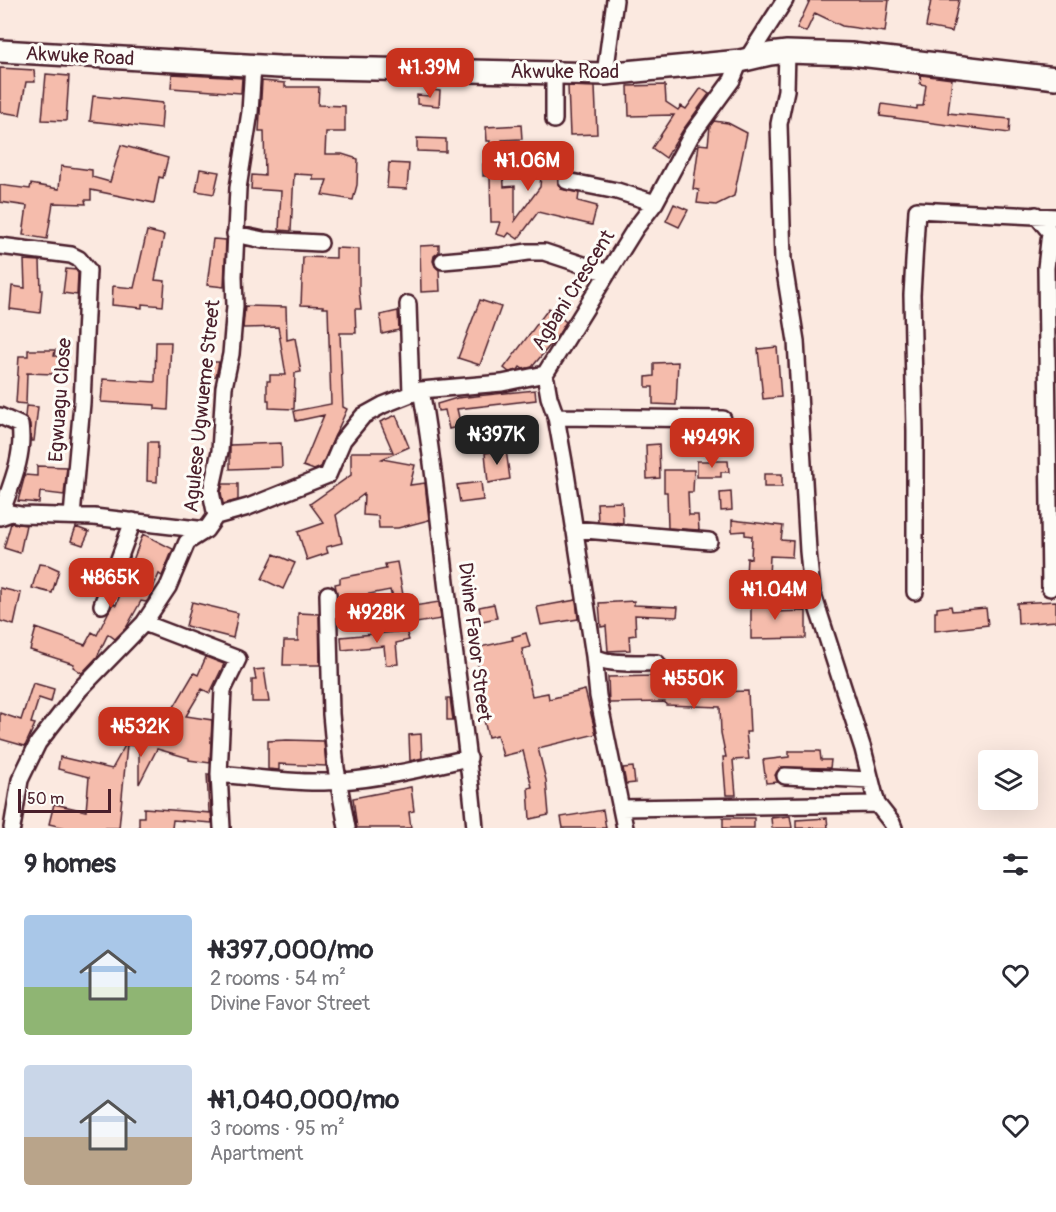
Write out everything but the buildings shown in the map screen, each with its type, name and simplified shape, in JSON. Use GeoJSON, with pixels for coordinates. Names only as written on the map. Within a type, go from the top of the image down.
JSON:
{"type":"FeatureCollection","features":[{"type":"Feature","properties":{"kind":"main road","name":"Akwuke Road"},"geometry":{"type":"LineString","coordinates":[[0,51],[368,70],[605,74],[743,60],[787,52],[851,54],[1056,78]]}},
{"type":"Feature","properties":{"kind":"street"},"geometry":{"type":"LineString","coordinates":[[605,74],[615,0]]}},
{"type":"Feature","properties":{"kind":"street","name":"Agbani Crescent"},"geometry":{"type":"LineString","coordinates":[[216,516],[240,510],[328,475],[343,440],[363,416],[383,405],[416,392],[502,383],[545,374],[655,203],[691,136],[732,80],[743,60],[785,0]]}},
{"type":"Feature","properties":{"kind":"street"},"geometry":{"type":"LineString","coordinates":[[787,52],[786,90],[779,124],[783,260],[796,341],[810,571],[816,606],[853,718],[877,804],[894,828]]}},
{"type":"Feature","properties":{"kind":"street","name":"Agulese Ugwueme Street"},"geometry":{"type":"LineString","coordinates":[[12,828],[20,780],[38,744],[80,689],[144,623],[168,587],[187,542],[206,530],[216,516],[211,492],[220,452],[224,387],[231,354],[235,306],[239,178],[250,112],[253,65]]}},
{"type":"Feature","properties":{"kind":"street"},"geometry":{"type":"LineString","coordinates":[[554,72],[554,120]]}},
{"type":"Feature","properties":{"kind":"street"},"geometry":{"type":"LineString","coordinates":[[567,181],[617,191],[655,203]]}},
{"type":"Feature","properties":{"kind":"street"},"geometry":{"type":"LineString","coordinates":[[915,592],[912,295],[917,210],[1056,217]]}},
{"type":"Feature","properties":{"kind":"street"},"geometry":{"type":"LineString","coordinates":[[1036,215],[1050,231],[1046,268],[1050,588]]}},
{"type":"Feature","properties":{"kind":"street"},"geometry":{"type":"LineString","coordinates":[[236,234],[263,240],[320,243]]}},
{"type":"Feature","properties":{"kind":"street","name":"Egwuagu Close"},"geometry":{"type":"LineString","coordinates":[[0,246],[71,255],[79,259],[88,270],[82,403],[72,516]]}},
{"type":"Feature","properties":{"kind":"street"},"geometry":{"type":"LineString","coordinates":[[443,261],[544,252],[608,273]]}},
{"type":"Feature","properties":{"kind":"street","name":"Divine Favor Street"},"geometry":{"type":"LineString","coordinates":[[408,304],[416,392],[430,444],[469,758],[475,828]]}},
{"type":"Feature","properties":{"kind":"street"},"geometry":{"type":"LineString","coordinates":[[545,374],[549,397],[556,417],[594,656],[598,696],[625,828]]}},
{"type":"Feature","properties":{"kind":"street"},"geometry":{"type":"LineString","coordinates":[[0,417],[20,425],[21,433],[20,458],[0,516]]}},
{"type":"Feature","properties":{"kind":"street"},"geometry":{"type":"LineString","coordinates":[[556,417],[723,419]]}},
{"type":"Feature","properties":{"kind":"street"},"geometry":{"type":"LineString","coordinates":[[0,516],[11,513],[72,516],[206,530]]}},
{"type":"Feature","properties":{"kind":"street"},"geometry":{"type":"LineString","coordinates":[[102,605],[133,521]]}},
{"type":"Feature","properties":{"kind":"street"},"geometry":{"type":"LineString","coordinates":[[574,529],[709,541]]}},
{"type":"Feature","properties":{"kind":"street"},"geometry":{"type":"LineString","coordinates":[[327,594],[331,714],[347,828]]}},
{"type":"Feature","properties":{"kind":"street"},"geometry":{"type":"LineString","coordinates":[[144,623],[238,659],[223,690],[219,774],[222,828]]}},
{"type":"Feature","properties":{"kind":"street"},"geometry":{"type":"LineString","coordinates":[[594,656],[598,660],[607,662],[657,663]]}},
{"type":"Feature","properties":{"kind":"street"},"geometry":{"type":"LineString","coordinates":[[219,774],[283,781],[339,781],[378,777],[469,758]]}},
{"type":"Feature","properties":{"kind":"street"},"geometry":{"type":"LineString","coordinates":[[785,776],[871,780]]}},
{"type":"Feature","properties":{"kind":"street"},"geometry":{"type":"LineString","coordinates":[[621,808],[877,804]]}}]}
